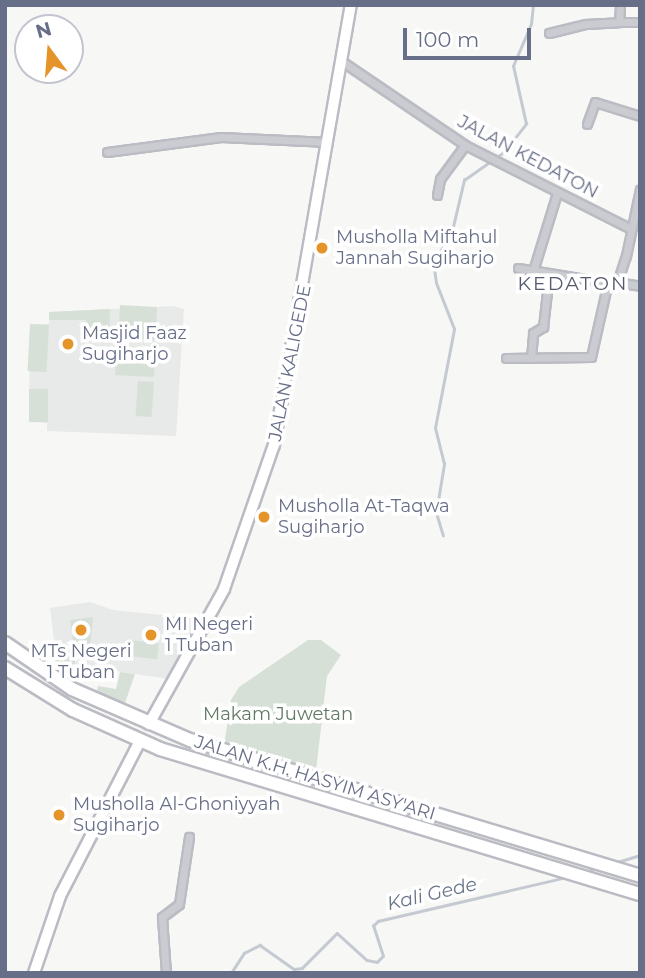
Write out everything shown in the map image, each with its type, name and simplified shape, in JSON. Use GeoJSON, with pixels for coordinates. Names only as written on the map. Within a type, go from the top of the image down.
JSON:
{"type":"FeatureCollection","features":[{"type":"Feature","properties":{"kind":"highway","name":"JALAN K.H. HASYIM ASY'ARI"},"geometry":{"type":"LineString","coordinates":[[5,643],[68,687],[149,724],[239,756],[640,876]]}},
{"type":"Feature","properties":{"kind":"highway","name":"JALAN K.H. HASYIM ASY'ARI"},"geometry":{"type":"LineString","coordinates":[[5,668],[73,710],[140,741],[640,894]]}},
{"type":"Feature","properties":{"kind":"highway"},"geometry":{"type":"LineString","coordinates":[[239,756],[251,767],[344,794],[344,799],[336,801]]}},
{"type":"Feature","properties":{"kind":"street","name":"JALAN KALIGEDE"},"geometry":{"type":"LineString","coordinates":[[149,724],[223,589],[262,487],[282,417],[351,5]]}},
{"type":"Feature","properties":{"kind":"street"},"geometry":{"type":"LineString","coordinates":[[620,5],[620,22]]}},
{"type":"Feature","properties":{"kind":"street"},"geometry":{"type":"LineString","coordinates":[[549,33],[586,23],[640,22]]}},
{"type":"Feature","properties":{"kind":"street","name":"JALAN KEDATON"},"geometry":{"type":"LineString","coordinates":[[343,62],[465,145],[631,229]]}},
{"type":"Feature","properties":{"kind":"street"},"geometry":{"type":"LineString","coordinates":[[587,124],[595,102],[640,116]]}},
{"type":"Feature","properties":{"kind":"street"},"geometry":{"type":"LineString","coordinates":[[107,152],[221,137],[328,142]]}},
{"type":"Feature","properties":{"kind":"street"},"geometry":{"type":"LineString","coordinates":[[437,195],[440,179],[465,145]]}},
{"type":"Feature","properties":{"kind":"street"},"geometry":{"type":"LineString","coordinates":[[506,358],[590,358],[631,229],[640,189]]}},
{"type":"Feature","properties":{"kind":"street"},"geometry":{"type":"LineString","coordinates":[[533,271],[557,193]]}},
{"type":"Feature","properties":{"kind":"street"},"geometry":{"type":"LineString","coordinates":[[519,268],[640,286]]}},
{"type":"Feature","properties":{"kind":"street"},"geometry":{"type":"LineString","coordinates":[[531,358],[533,333],[542,327],[548,274]]}},
{"type":"Feature","properties":{"kind":"street"},"geometry":{"type":"LineString","coordinates":[[34,973],[63,888],[140,741]]}},
{"type":"Feature","properties":{"kind":"street"},"geometry":{"type":"LineString","coordinates":[[166,973],[162,919],[179,904],[188,837]]}},
{"type":"Feature","properties":{"kind":"shaded area"},"geometry":{"type":"Polygon","coordinates":[[[173,306],[184,309],[176,436],[47,431],[47,423],[29,422],[30,324],[49,324],[49,312],[173,306]]]}},
{"type":"Feature","properties":{"kind":"shaded area","name":"MI Negeri 1 Tuban"},"geometry":{"type":"Polygon","coordinates":[[[90,602],[113,610],[202,619],[169,679],[75,665],[76,654],[56,656],[50,608],[90,602]]]}},
{"type":"Feature","properties":{"kind":"green space"},"geometry":{"type":"Polygon","coordinates":[[[120,305],[157,307],[155,340],[118,338],[120,305]]]}},
{"type":"Feature","properties":{"kind":"green space"},"geometry":{"type":"Polygon","coordinates":[[[110,309],[109,333],[85,331],[86,320],[49,320],[49,312],[110,309]]]}},
{"type":"Feature","properties":{"kind":"green space"},"geometry":{"type":"Polygon","coordinates":[[[30,324],[49,325],[47,372],[28,371],[30,324]]]}},
{"type":"Feature","properties":{"kind":"green space"},"geometry":{"type":"Polygon","coordinates":[[[116,356],[155,358],[154,377],[115,375],[116,356]]]}},
{"type":"Feature","properties":{"kind":"green space"},"geometry":{"type":"Polygon","coordinates":[[[138,381],[154,382],[152,417],[136,416],[138,381]]]}},
{"type":"Feature","properties":{"kind":"green space"},"geometry":{"type":"Polygon","coordinates":[[[29,389],[48,389],[48,422],[29,422],[29,389]]]}},
{"type":"Feature","properties":{"kind":"green space"},"geometry":{"type":"Polygon","coordinates":[[[93,617],[90,647],[74,646],[70,620],[93,617]]]}},
{"type":"Feature","properties":{"kind":"green space"},"geometry":{"type":"Polygon","coordinates":[[[128,640],[159,643],[157,659],[126,656],[128,640]]]}},
{"type":"Feature","properties":{"kind":"green space","name":"Makam Juwetan"},"geometry":{"type":"Polygon","coordinates":[[[308,640],[321,640],[341,655],[327,676],[316,771],[224,745],[231,700],[239,687],[308,640]]]}},
{"type":"Feature","properties":{"kind":"green space"},"geometry":{"type":"Polygon","coordinates":[[[76,655],[75,665],[79,666],[75,684],[53,671],[56,656],[76,655]]]}},
{"type":"Feature","properties":{"kind":"green space"},"geometry":{"type":"Polygon","coordinates":[[[120,672],[135,674],[124,706],[96,694],[98,686],[116,689],[120,672]]]}},
{"type":"Feature","properties":{"kind":"waterway"},"geometry":{"type":"LineString","coordinates":[[443,536],[436,513],[444,464],[435,428],[454,329],[436,283],[433,261],[451,235],[464,180],[504,152],[526,124],[513,66],[531,24],[533,5]]}},
{"type":"Feature","properties":{"kind":"waterway","name":"Kali Gede"},"geometry":{"type":"LineString","coordinates":[[614,863],[640,855]]}},
{"type":"Feature","properties":{"kind":"waterway","name":"Kali Gede"},"geometry":{"type":"LineString","coordinates":[[584,872],[598,868]]}},
{"type":"Feature","properties":{"kind":"waterway","name":"Kali Gede"},"geometry":{"type":"LineString","coordinates":[[231,973],[244,953],[260,945],[294,969],[302,968],[337,933],[367,960],[377,962],[383,956],[373,926],[378,921],[567,877]]}},
{"type":"Feature","properties":{"kind":"place","name":"Musholla Miftahul Jannah Sugiharjo"},"geometry":{"type":"Point","coordinates":[322,248]}},
{"type":"Feature","properties":{"kind":"place","name":"Masjid Faaz Sugiharjo"},"geometry":{"type":"Point","coordinates":[68,344]}},
{"type":"Feature","properties":{"kind":"place","name":"Musholla At-Taqwa Sugiharjo"},"geometry":{"type":"Point","coordinates":[264,517]}},
{"type":"Feature","properties":{"kind":"place","name":"MTs Negeri 1 Tuban"},"geometry":{"type":"Point","coordinates":[81,630]}},
{"type":"Feature","properties":{"kind":"place","name":"MI Negeri 1 Tuban"},"geometry":{"type":"Point","coordinates":[151,635]}},
{"type":"Feature","properties":{"kind":"place","name":"Musholla Al-Ghoniyyah Sugiharjo"},"geometry":{"type":"Point","coordinates":[59,815]}},
{"type":"Feature","properties":{"kind":"district","name":"KEDATON"},"geometry":{"type":"Point","coordinates":[573,284]}}]}
